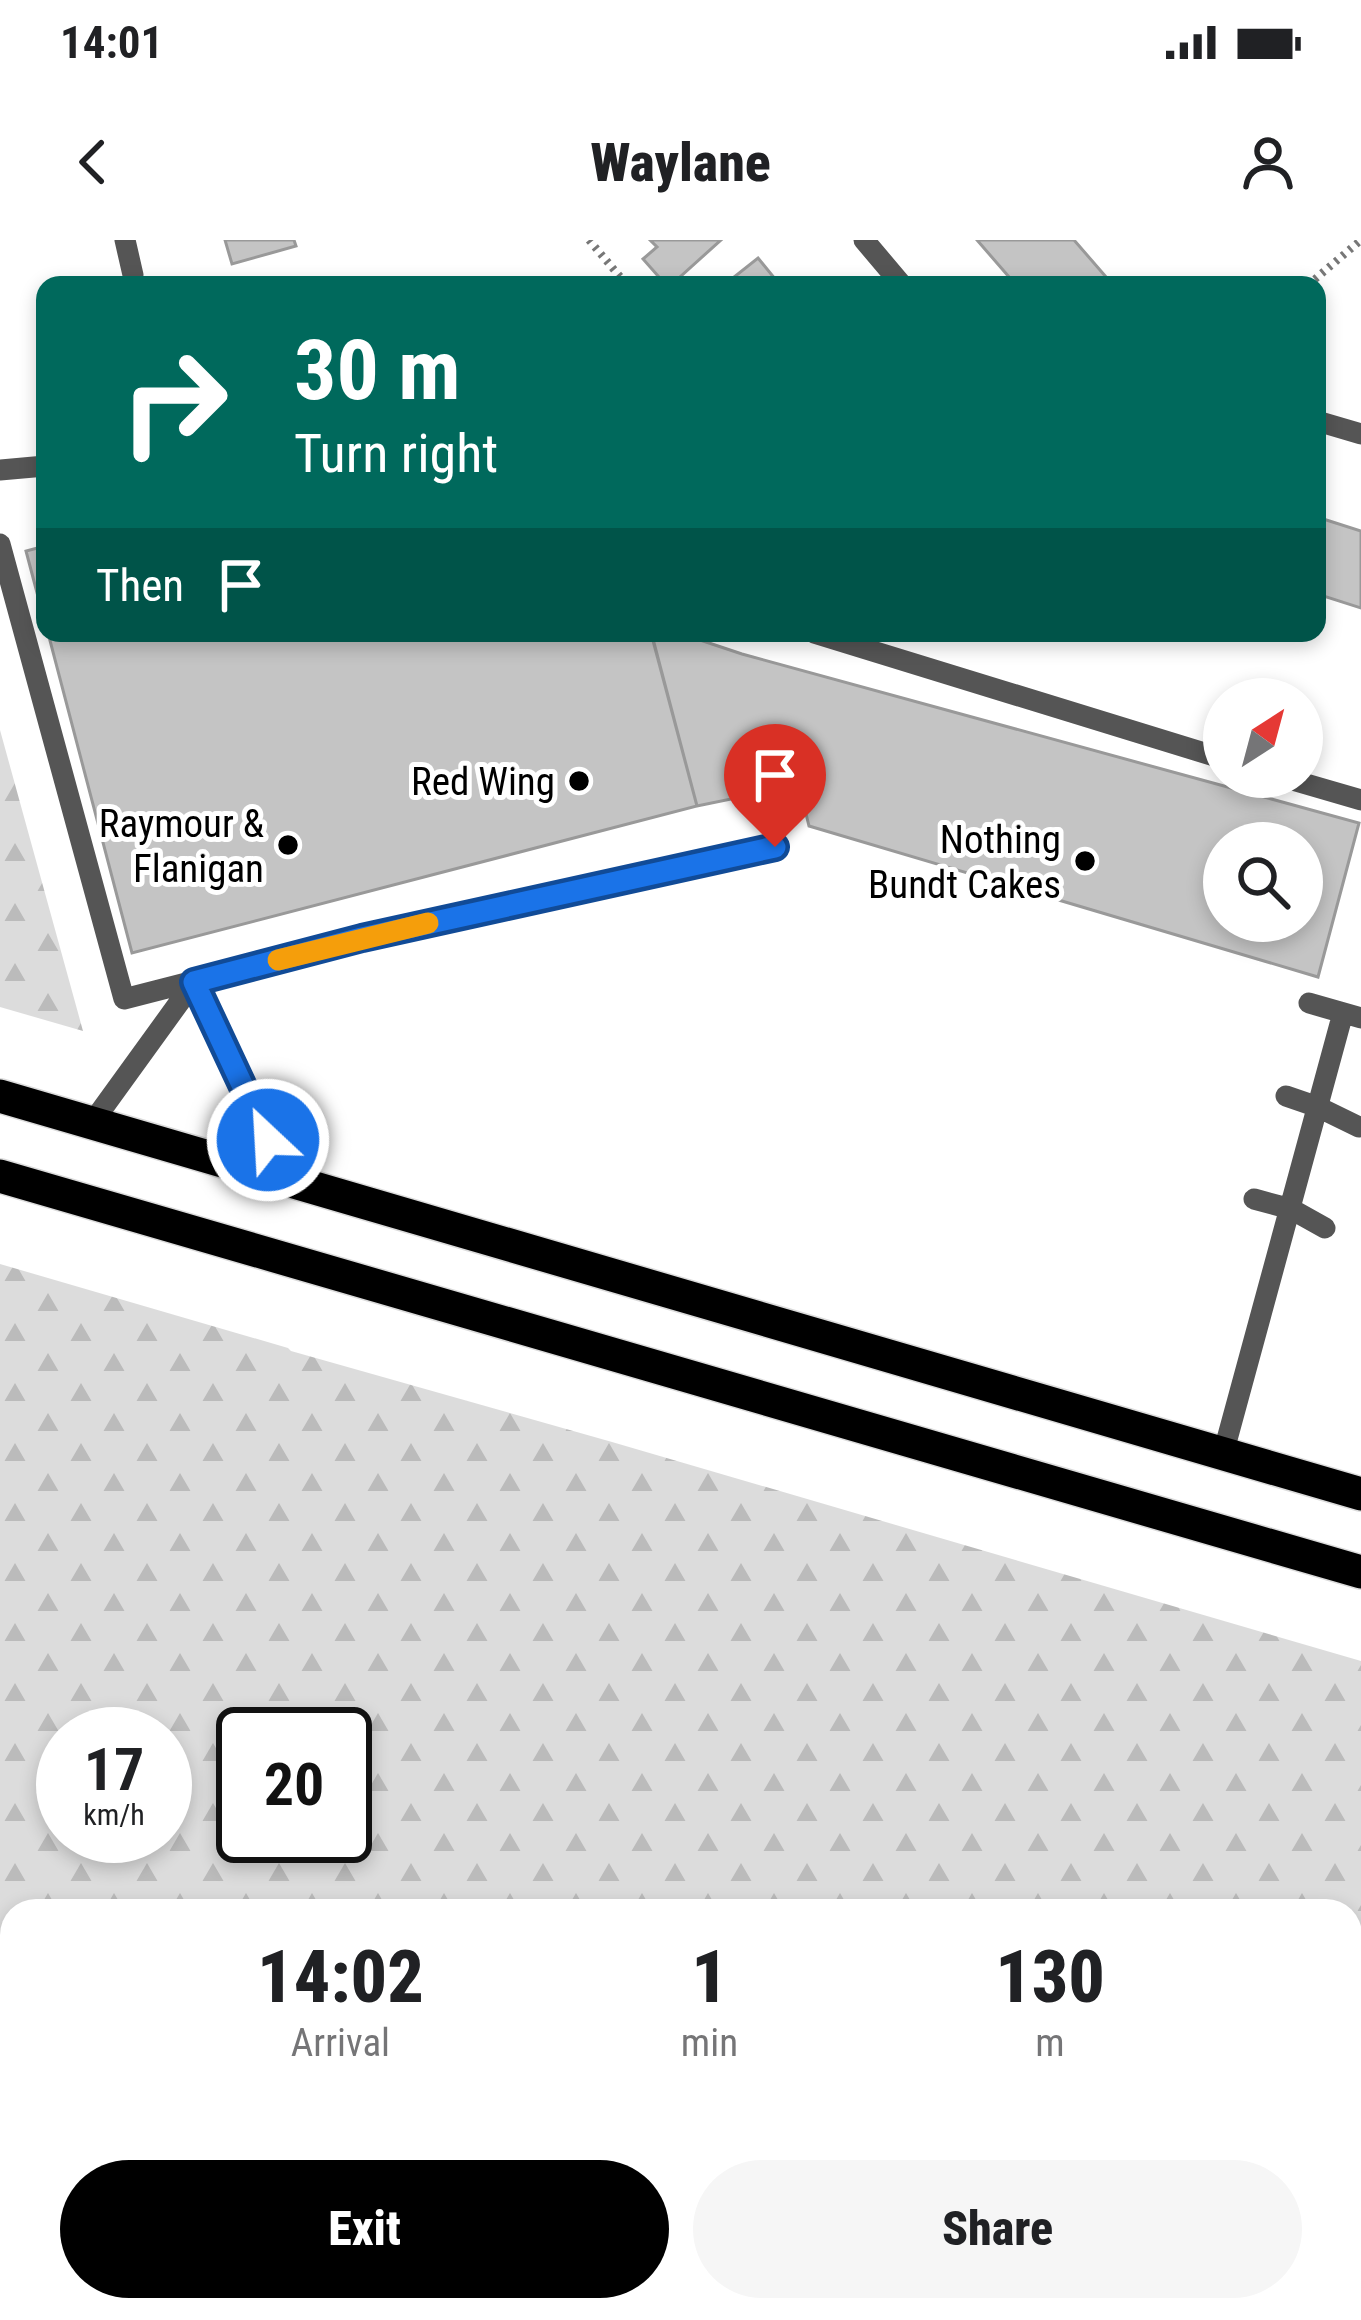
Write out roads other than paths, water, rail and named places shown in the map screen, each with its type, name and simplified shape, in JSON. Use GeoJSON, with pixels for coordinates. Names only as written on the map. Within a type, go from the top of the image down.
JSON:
{"type":"FeatureCollection","features":[{"type":"Feature","properties":{"kind":"highway"},"geometry":{"type":"LineString","coordinates":[[0,1096],[1361,1494]]}},
{"type":"Feature","properties":{"kind":"highway"},"geometry":{"type":"LineString","coordinates":[[0,1176],[1361,1572]]}},
{"type":"Feature","properties":{"kind":"lane"},"geometry":{"type":"LineString","coordinates":[[125,240],[133,275]]}},
{"type":"Feature","properties":{"kind":"lane"},"geometry":{"type":"LineString","coordinates":[[863,240],[894,276]]}},
{"type":"Feature","properties":{"kind":"lane"},"geometry":{"type":"LineString","coordinates":[[1326,424],[1361,434]]}},
{"type":"Feature","properties":{"kind":"lane"},"geometry":{"type":"LineString","coordinates":[[0,470],[36,467]]}},
{"type":"Feature","properties":{"kind":"lane"},"geometry":{"type":"LineString","coordinates":[[0,544],[124,999],[362,938],[775,847]]}},
{"type":"Feature","properties":{"kind":"lane"},"geometry":{"type":"LineString","coordinates":[[843,642],[1203,753]]}},
{"type":"Feature","properties":{"kind":"lane"},"geometry":{"type":"LineString","coordinates":[[1323,789],[1361,800]]}},
{"type":"Feature","properties":{"kind":"lane"},"geometry":{"type":"LineString","coordinates":[[92,1123],[194,982]]}},
{"type":"Feature","properties":{"kind":"lane"},"geometry":{"type":"LineString","coordinates":[[194,982],[286,1179]]}},
{"type":"Feature","properties":{"kind":"lane"},"geometry":{"type":"LineString","coordinates":[[1223,1454],[1318,1107],[1352,1016],[1309,1004]]}},
{"type":"Feature","properties":{"kind":"lane"},"geometry":{"type":"LineString","coordinates":[[1286,1096],[1359,1127]]}},
{"type":"Feature","properties":{"kind":"lane"},"geometry":{"type":"LineString","coordinates":[[1254,1199],[1291,1210],[1325,1228]]}},
{"type":"Feature","properties":{"kind":"place","name":"Red Wing"},"geometry":{"type":"Point","coordinates":[579,781]}},
{"type":"Feature","properties":{"kind":"place","name":"Raymour & Flanigan"},"geometry":{"type":"Point","coordinates":[288,845]}},
{"type":"Feature","properties":{"kind":"place","name":"Nothing Bundt Cakes"},"geometry":{"type":"Point","coordinates":[1085,861]}}]}
